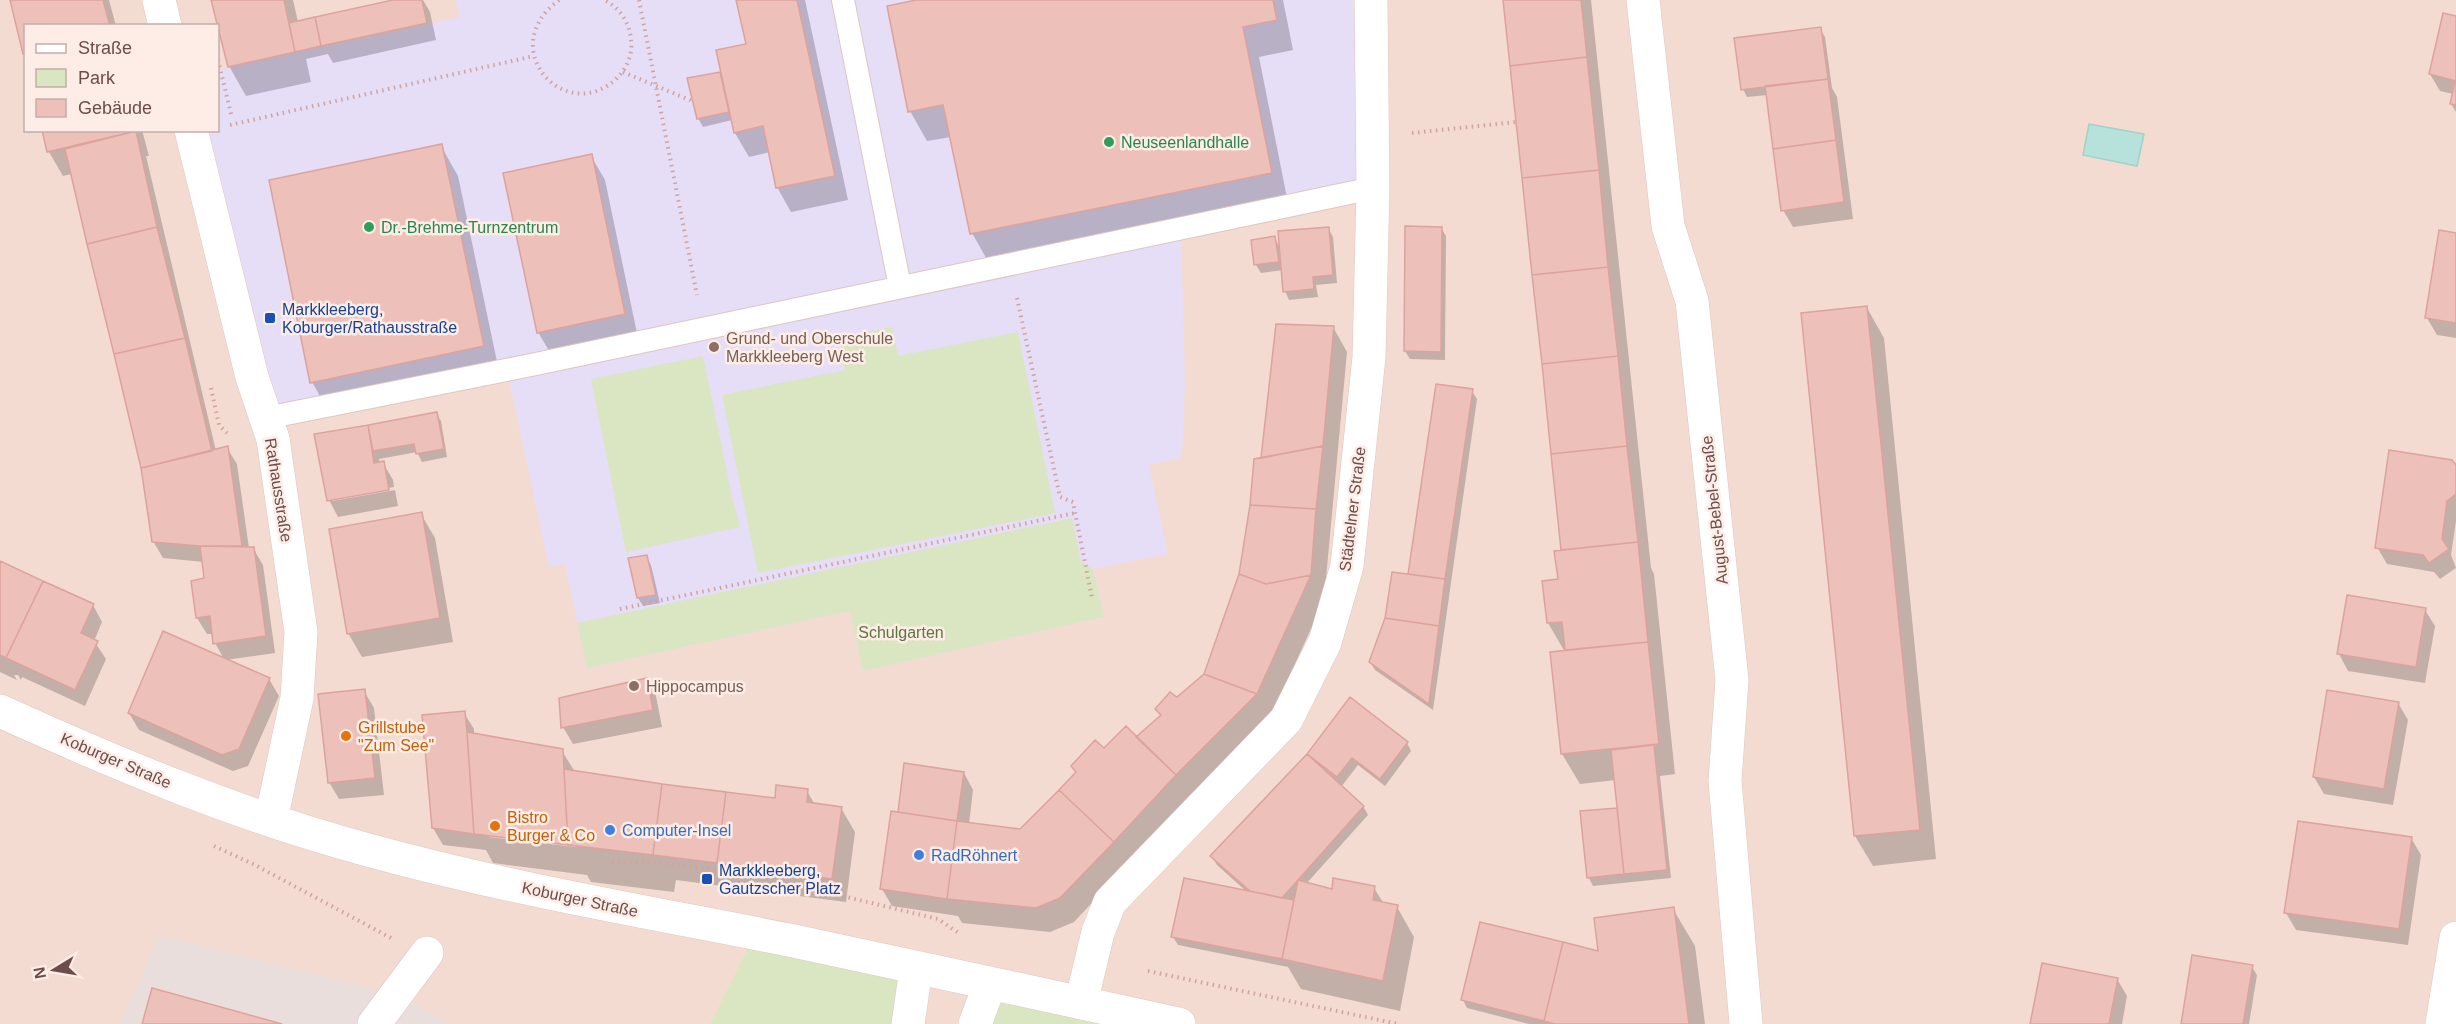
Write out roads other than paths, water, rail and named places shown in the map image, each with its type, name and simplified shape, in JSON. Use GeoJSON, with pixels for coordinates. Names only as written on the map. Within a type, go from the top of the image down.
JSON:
{"type":"FeatureCollection","features":[{"type":"Feature","properties":{"kind":"street"},"geometry":{"type":"LineString","coordinates":[[159,0],[165,24]]}},
{"type":"Feature","properties":{"kind":"street","name":"Städtelner Straße"},"geometry":{"type":"LineString","coordinates":[[1081,1003],[1098,932],[1110,902],[1286,720],[1325,642],[1347,566],[1369,357],[1373,188],[1371,0]]}},
{"type":"Feature","properties":{"kind":"street","name":"August-Bebel-Straße"},"geometry":{"type":"LineString","coordinates":[[1643,0],[1668,226],[1692,301],[1732,680],[1725,781],[1746,1024]]}},
{"type":"Feature","properties":{"kind":"street","name":"Rathausstraße"},"geometry":{"type":"LineString","coordinates":[[191,132],[252,377],[269,428],[301,632],[297,698],[271,820]]}},
{"type":"Feature","properties":{"kind":"street","name":"Koburger Straße"},"geometry":{"type":"LineString","coordinates":[[0,711],[162,781],[271,820],[366,850],[470,875],[1179,1024]]}},
{"type":"Feature","properties":{"kind":"street"},"geometry":{"type":"LineString","coordinates":[[2442,1024],[2456,938]]}},
{"type":"Feature","properties":{"kind":"street"},"geometry":{"type":"LineString","coordinates":[[374,1024],[427,953]]}},
{"type":"Feature","properties":{"kind":"street"},"geometry":{"type":"LineString","coordinates":[[908,1024],[916,969]]}},
{"type":"Feature","properties":{"kind":"street"},"geometry":{"type":"LineString","coordinates":[[975,1024],[990,984]]}},
{"type":"Feature","properties":{"kind":"lane"},"geometry":{"type":"LineString","coordinates":[[843,0],[900,287]]}},
{"type":"Feature","properties":{"kind":"lane"},"geometry":{"type":"LineString","coordinates":[[269,428],[704,328],[1373,188]]}},
{"type":"Feature","properties":{"kind":"water"},"geometry":{"type":"Polygon","coordinates":[[[2089,124],[2144,134],[2137,166],[2083,155],[2089,124]]]}},
{"type":"Feature","properties":{"kind":"place","name":"Neuseenlandhalle"},"geometry":{"type":"Point","coordinates":[1109,142]}},
{"type":"Feature","properties":{"kind":"place","name":"Dr.-Brehme-Turnzentrum"},"geometry":{"type":"Point","coordinates":[369,227]}},
{"type":"Feature","properties":{"kind":"place","name":"Markkleeberg, Koburger/Rathausstraße"},"geometry":{"type":"Point","coordinates":[270,318]}},
{"type":"Feature","properties":{"kind":"place","name":"Grund- und Oberschule Markkleeberg West"},"geometry":{"type":"Point","coordinates":[714,347]}},
{"type":"Feature","properties":{"kind":"place","name":"Hippocampus"},"geometry":{"type":"Point","coordinates":[634,686]}},
{"type":"Feature","properties":{"kind":"place","name":"Grillstube \"Zum See\""},"geometry":{"type":"Point","coordinates":[346,736]}},
{"type":"Feature","properties":{"kind":"place","name":"Bistro Burger & Co"},"geometry":{"type":"Point","coordinates":[495,826]}},
{"type":"Feature","properties":{"kind":"place","name":"Computer-Insel"},"geometry":{"type":"Point","coordinates":[610,830]}},
{"type":"Feature","properties":{"kind":"place","name":"RadRöhnert"},"geometry":{"type":"Point","coordinates":[919,855]}},
{"type":"Feature","properties":{"kind":"place","name":"Markkleeberg, Gautzscher Platz"},"geometry":{"type":"Point","coordinates":[707,879]}},
{"type":"Feature","properties":{"kind":"park label","name":"Schulgarten"},"geometry":{"type":"Point","coordinates":[901,632]}}]}
